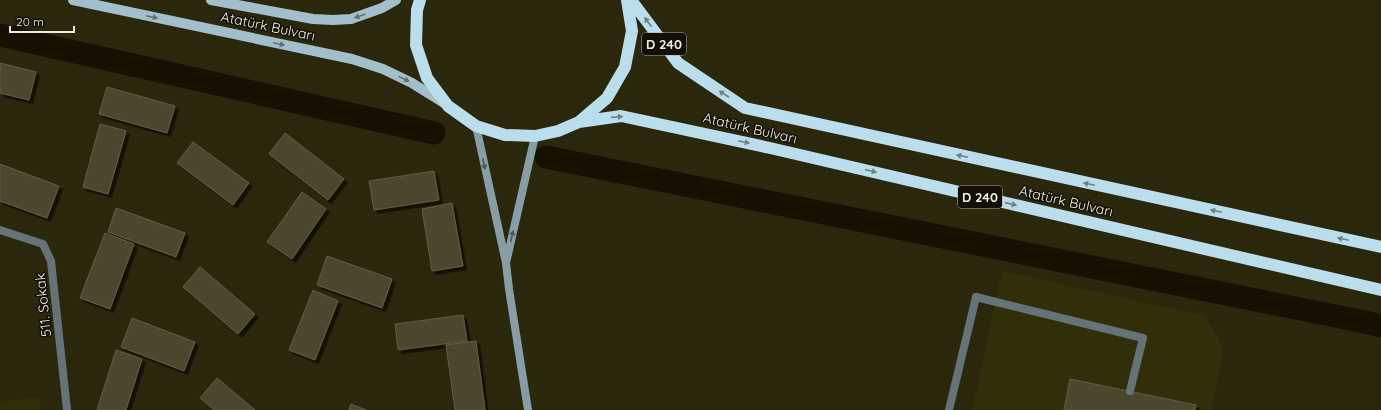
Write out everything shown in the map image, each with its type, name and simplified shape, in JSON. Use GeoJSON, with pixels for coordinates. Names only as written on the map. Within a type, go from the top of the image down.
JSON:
{"type":"FeatureCollection","features":[{"type":"Feature","properties":{"kind":"highway","name":"Atatürk Bulvarı"},"geometry":{"type":"LineString","coordinates":[[420,0],[416,10],[416,45],[427,78],[448,106],[476,126],[505,135],[535,136],[558,131],[579,122],[621,116],[645,120],[1381,290]]}},
{"type":"Feature","properties":{"kind":"highway","name":"Atatürk Bulvarı"},"geometry":{"type":"LineString","coordinates":[[579,122],[607,98],[625,67],[632,31],[627,0]]}},
{"type":"Feature","properties":{"kind":"highway","name":"Atatürk Bulvarı"},"geometry":{"type":"LineString","coordinates":[[631,0],[678,63],[745,108],[1381,247]]}},
{"type":"Feature","properties":{"kind":"main road","name":"Atatürk Bulvarı"},"geometry":{"type":"LineString","coordinates":[[73,0],[352,59],[383,69],[412,83],[448,106]]}},
{"type":"Feature","properties":{"kind":"main road","name":"Atatürk Bulvarı"},"geometry":{"type":"LineString","coordinates":[[211,0],[313,19],[333,20],[351,19],[382,8],[396,0]]}},
{"type":"Feature","properties":{"kind":"main road"},"geometry":{"type":"LineString","coordinates":[[476,126],[506,263],[508,289],[528,410]]}},
{"type":"Feature","properties":{"kind":"main road"},"geometry":{"type":"LineString","coordinates":[[506,263],[535,136]]}},
{"type":"Feature","properties":{"kind":"street","name":"511. Sokak"},"geometry":{"type":"LineString","coordinates":[[0,230],[42,244],[51,261],[64,366],[67,410]]}},
{"type":"Feature","properties":{"kind":"street"},"geometry":{"type":"LineString","coordinates":[[949,410],[976,297],[1143,338],[1130,391]]}},
{"type":"Feature","properties":{"kind":"shaded area"},"geometry":{"type":"Polygon","coordinates":[[[1002,271],[1205,316],[1224,349],[1211,410],[972,410],[1002,271]]]}},
{"type":"Feature","properties":{"kind":"shaded area"},"geometry":{"type":"Polygon","coordinates":[[[39,398],[41,410],[0,410],[0,401],[39,398]]]}},
{"type":"Feature","properties":{"kind":"building"},"geometry":{"type":"Polygon","coordinates":[[[0,63],[36,72],[29,100],[0,93],[0,63]]]}},
{"type":"Feature","properties":{"kind":"building"},"geometry":{"type":"Polygon","coordinates":[[[107,87],[175,106],[167,133],[99,114],[107,87]]]}},
{"type":"Feature","properties":{"kind":"building"},"geometry":{"type":"Polygon","coordinates":[[[100,124],[126,131],[108,194],[83,187],[100,124]]]}},
{"type":"Feature","properties":{"kind":"building"},"geometry":{"type":"Polygon","coordinates":[[[285,133],[344,179],[328,200],[269,154],[285,133]]]}},
{"type":"Feature","properties":{"kind":"building"},"geometry":{"type":"Polygon","coordinates":[[[193,142],[249,183],[233,205],[177,163],[193,142]]]}},
{"type":"Feature","properties":{"kind":"building"},"geometry":{"type":"Polygon","coordinates":[[[0,164],[59,186],[47,218],[0,201],[0,164]]]}},
{"type":"Feature","properties":{"kind":"building"},"geometry":{"type":"Polygon","coordinates":[[[434,171],[439,200],[374,210],[369,181],[434,171]]]}},
{"type":"Feature","properties":{"kind":"building"},"geometry":{"type":"Polygon","coordinates":[[[302,192],[326,209],[292,259],[267,242],[302,192]]]}},
{"type":"Feature","properties":{"kind":"building"},"geometry":{"type":"Polygon","coordinates":[[[452,203],[463,266],[432,271],[422,209],[452,203]]]}},
{"type":"Feature","properties":{"kind":"building"},"geometry":{"type":"Polygon","coordinates":[[[116,208],[185,233],[176,257],[108,232],[116,208]]]}},
{"type":"Feature","properties":{"kind":"building"},"geometry":{"type":"Polygon","coordinates":[[[105,233],[134,244],[110,309],[80,298],[105,233]]]}},
{"type":"Feature","properties":{"kind":"building"},"geometry":{"type":"Polygon","coordinates":[[[327,256],[392,279],[382,308],[317,285],[327,256]]]}},
{"type":"Feature","properties":{"kind":"building"},"geometry":{"type":"Polygon","coordinates":[[[200,267],[255,314],[238,334],[183,287],[200,267]]]}},
{"type":"Feature","properties":{"kind":"building"},"geometry":{"type":"Polygon","coordinates":[[[313,290],[338,301],[315,360],[289,350],[313,290]]]}},
{"type":"Feature","properties":{"kind":"building"},"geometry":{"type":"Polygon","coordinates":[[[463,315],[467,341],[398,350],[395,324],[463,315]]]}},
{"type":"Feature","properties":{"kind":"building"},"geometry":{"type":"Polygon","coordinates":[[[132,318],[195,342],[184,371],[121,347],[132,318]]]}},
{"type":"Feature","properties":{"kind":"building"},"geometry":{"type":"Polygon","coordinates":[[[476,341],[485,410],[455,410],[446,345],[476,341]]]}},
{"type":"Feature","properties":{"kind":"building"},"geometry":{"type":"Polygon","coordinates":[[[116,350],[142,359],[126,410],[97,410],[116,350]]]}},
{"type":"Feature","properties":{"kind":"building"},"geometry":{"type":"Polygon","coordinates":[[[217,378],[255,410],[214,410],[200,398],[217,378]]]}},
{"type":"Feature","properties":{"kind":"building"},"geometry":{"type":"Polygon","coordinates":[[[1070,379],[1196,405],[1195,410],[1064,410],[1070,379]]]}},
{"type":"Feature","properties":{"kind":"building"},"geometry":{"type":"Polygon","coordinates":[[[351,404],[366,410],[349,410],[351,404]]]}},
{"type":"Feature","properties":{"kind":"waterway"},"geometry":{"type":"LineString","coordinates":[[0,35],[434,133]]}},
{"type":"Feature","properties":{"kind":"waterway"},"geometry":{"type":"LineString","coordinates":[[546,157],[1381,326]]}}]}
